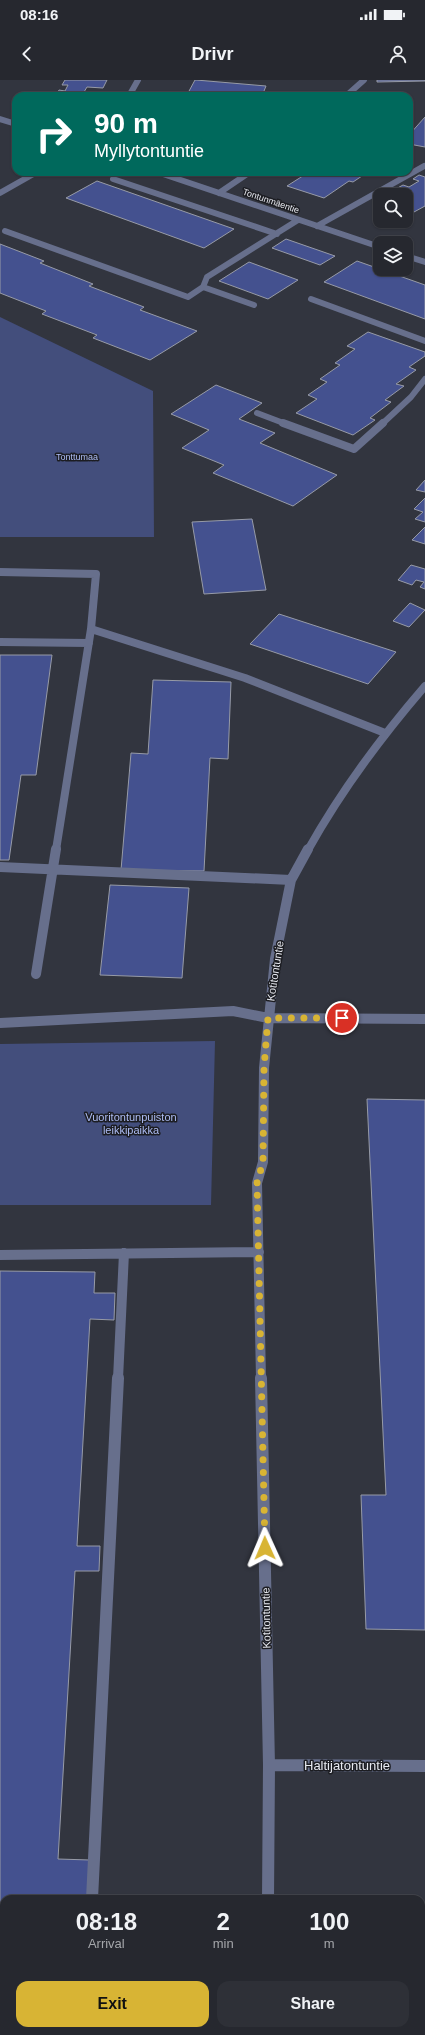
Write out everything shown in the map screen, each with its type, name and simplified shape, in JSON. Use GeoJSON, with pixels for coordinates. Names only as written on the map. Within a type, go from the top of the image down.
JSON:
{"type":"FeatureCollection","features":[{"type":"Feature","properties":{"kind":"street"},"geometry":{"type":"LineString","coordinates":[[131,92],[138,80]]}},
{"type":"Feature","properties":{"kind":"street"},"geometry":{"type":"LineString","coordinates":[[350,92],[364,80]]}},
{"type":"Feature","properties":{"kind":"street"},"geometry":{"type":"LineString","coordinates":[[0,119],[12,123]]}},
{"type":"Feature","properties":{"kind":"street"},"geometry":{"type":"LineString","coordinates":[[413,172],[424,166]]}},
{"type":"Feature","properties":{"kind":"street"},"geometry":{"type":"LineString","coordinates":[[0,193],[30,176]]}},
{"type":"Feature","properties":{"kind":"street","name":"Tontunmäentie"},"geometry":{"type":"LineString","coordinates":[[169,176],[373,245]]}},
{"type":"Feature","properties":{"kind":"street"},"geometry":{"type":"LineString","coordinates":[[219,193],[244,176]]}},
{"type":"Feature","properties":{"kind":"street"},"geometry":{"type":"LineString","coordinates":[[317,226],[406,176]]}},
{"type":"Feature","properties":{"kind":"street"},"geometry":{"type":"LineString","coordinates":[[112,178],[276,234]]}},
{"type":"Feature","properties":{"kind":"street"},"geometry":{"type":"LineString","coordinates":[[5,231],[188,297],[204,287],[207,277],[298,220]]}},
{"type":"Feature","properties":{"kind":"street"},"geometry":{"type":"LineString","coordinates":[[413,258],[425,262]]}},
{"type":"Feature","properties":{"kind":"street"},"geometry":{"type":"LineString","coordinates":[[204,287],[254,305]]}},
{"type":"Feature","properties":{"kind":"street"},"geometry":{"type":"LineString","coordinates":[[311,299],[425,341]]}},
{"type":"Feature","properties":{"kind":"street"},"geometry":{"type":"LineString","coordinates":[[257,413],[354,449],[411,397],[425,379]]}},
{"type":"Feature","properties":{"kind":"street"},"geometry":{"type":"LineString","coordinates":[[0,572],[96,574],[89,643],[36,974]]}},
{"type":"Feature","properties":{"kind":"street"},"geometry":{"type":"LineString","coordinates":[[91,629],[245,678],[385,733]]}},
{"type":"Feature","properties":{"kind":"street"},"geometry":{"type":"LineString","coordinates":[[0,642],[89,643]]}},
{"type":"Feature","properties":{"kind":"street","name":"Kotitontuntie"},"geometry":{"type":"LineString","coordinates":[[268,1895],[269,1765],[260,1252],[257,1183],[263,1162],[264,1068],[275,959],[291,880],[329,812],[385,733],[425,686]]}},
{"type":"Feature","properties":{"kind":"street"},"geometry":{"type":"LineString","coordinates":[[0,868],[291,880]]}},
{"type":"Feature","properties":{"kind":"street"},"geometry":{"type":"LineString","coordinates":[[0,1023],[233,1011],[268,1018],[425,1019]]}},
{"type":"Feature","properties":{"kind":"street"},"geometry":{"type":"LineString","coordinates":[[0,1255],[260,1252]]}},
{"type":"Feature","properties":{"kind":"street"},"geometry":{"type":"LineString","coordinates":[[92,1895],[124,1253]]}},
{"type":"Feature","properties":{"kind":"street","name":"Haltijatontuntie"},"geometry":{"type":"LineString","coordinates":[[269,1765],[425,1766]]}},
{"type":"Feature","properties":{"kind":"green space","name":"Tonttumaa"},"geometry":{"type":"Polygon","coordinates":[[[0,317],[153,391],[154,537],[0,537],[0,317]]]}},
{"type":"Feature","properties":{"kind":"green space","name":"Vuoritontunpuiston leikkipaikka"},"geometry":{"type":"Polygon","coordinates":[[[215,1041],[211,1205],[0,1205],[0,1044],[215,1041]]]}},
{"type":"Feature","properties":{"kind":"building"},"geometry":{"type":"Polygon","coordinates":[[[65,80],[107,80],[103,88],[87,87],[84,92],[58,92],[59,90],[65,91],[68,85],[62,85],[65,80]]]}},
{"type":"Feature","properties":{"kind":"building"},"geometry":{"type":"Polygon","coordinates":[[[195,80],[266,86],[264,92],[189,92],[195,80]]]}},
{"type":"Feature","properties":{"kind":"building"},"geometry":{"type":"Polygon","coordinates":[[[377,80],[425,80],[425,81],[377,82],[377,80]]]}},
{"type":"Feature","properties":{"kind":"building"},"geometry":{"type":"Polygon","coordinates":[[[425,117],[425,147],[413,145],[413,130],[425,117]]]}},
{"type":"Feature","properties":{"kind":"building"},"geometry":{"type":"Polygon","coordinates":[[[419,175],[425,177],[425,206],[414,212],[413,188],[398,188],[403,185],[409,187],[419,181],[413,179],[419,175]]]}},
{"type":"Feature","properties":{"kind":"building"},"geometry":{"type":"Polygon","coordinates":[[[303,176],[362,176],[353,182],[349,181],[324,198],[287,186],[303,176]]]}},
{"type":"Feature","properties":{"kind":"building"},"geometry":{"type":"Polygon","coordinates":[[[97,181],[234,229],[204,248],[66,198],[97,181]]]}},
{"type":"Feature","properties":{"kind":"building"},"geometry":{"type":"Polygon","coordinates":[[[286,239],[335,256],[320,265],[272,248],[286,239]]]}},
{"type":"Feature","properties":{"kind":"building"},"geometry":{"type":"Polygon","coordinates":[[[0,244],[44,261],[40,263],[93,284],[89,286],[144,307],[140,310],[197,331],[150,360],[93,338],[97,335],[42,314],[46,311],[0,293],[0,244]]]}},
{"type":"Feature","properties":{"kind":"building"},"geometry":{"type":"Polygon","coordinates":[[[357,261],[373,267],[373,276],[400,276],[425,285],[425,319],[324,282],[357,261]]]}},
{"type":"Feature","properties":{"kind":"building"},"geometry":{"type":"Polygon","coordinates":[[[249,262],[298,280],[268,299],[219,281],[249,262]]]}},
{"type":"Feature","properties":{"kind":"building"},"geometry":{"type":"Polygon","coordinates":[[[368,332],[425,352],[425,356],[409,367],[416,370],[396,384],[404,386],[385,400],[391,402],[370,418],[375,420],[353,435],[296,413],[317,399],[308,395],[327,382],[320,379],[340,365],[335,363],[355,349],[347,346],[368,332]]]}},
{"type":"Feature","properties":{"kind":"building"},"geometry":{"type":"Polygon","coordinates":[[[216,385],[262,403],[239,419],[275,433],[260,443],[337,475],[293,506],[213,473],[224,465],[182,448],[209,430],[171,414],[216,385]]]}},
{"type":"Feature","properties":{"kind":"building"},"geometry":{"type":"Polygon","coordinates":[[[425,480],[425,492],[416,490],[425,480]]]}},
{"type":"Feature","properties":{"kind":"building"},"geometry":{"type":"Polygon","coordinates":[[[425,498],[425,522],[415,519],[423,512],[414,509],[425,498]]]}},
{"type":"Feature","properties":{"kind":"building"},"geometry":{"type":"Polygon","coordinates":[[[252,519],[266,590],[204,594],[192,522],[252,519]]]}},
{"type":"Feature","properties":{"kind":"building"},"geometry":{"type":"Polygon","coordinates":[[[425,527],[425,544],[412,540],[425,527]]]}},
{"type":"Feature","properties":{"kind":"building"},"geometry":{"type":"Polygon","coordinates":[[[411,565],[425,569],[425,589],[420,587],[424,582],[416,580],[412,585],[398,580],[411,565]]]}},
{"type":"Feature","properties":{"kind":"building"},"geometry":{"type":"Polygon","coordinates":[[[410,603],[425,610],[409,627],[393,621],[410,603]]]}},
{"type":"Feature","properties":{"kind":"building"},"geometry":{"type":"Polygon","coordinates":[[[279,614],[396,652],[368,684],[250,644],[279,614]]]}},
{"type":"Feature","properties":{"kind":"building"},"geometry":{"type":"Polygon","coordinates":[[[0,655],[52,655],[36,775],[21,775],[9,860],[0,860],[0,655]]]}},
{"type":"Feature","properties":{"kind":"building"},"geometry":{"type":"Polygon","coordinates":[[[153,680],[231,682],[228,759],[210,758],[204,871],[121,870],[131,753],[148,754],[153,680]]]}},
{"type":"Feature","properties":{"kind":"building"},"geometry":{"type":"Polygon","coordinates":[[[110,885],[189,888],[182,978],[100,975],[110,885]]]}},
{"type":"Feature","properties":{"kind":"building"},"geometry":{"type":"Polygon","coordinates":[[[367,1099],[425,1100],[425,1630],[366,1629],[361,1495],[386,1495],[367,1099]]]}},
{"type":"Feature","properties":{"kind":"building"},"geometry":{"type":"Polygon","coordinates":[[[0,1271],[95,1272],[94,1293],[115,1293],[114,1320],[90,1319],[77,1546],[100,1546],[99,1571],[75,1571],[58,1859],[90,1860],[88,1895],[0,1895],[0,1271]]]}},
{"type":"Feature","properties":{"kind":"route"},"geometry":{"type":"LineString","coordinates":[[265,1548],[260,1252],[257,1183],[263,1162],[264,1068],[268,1018],[342,1018]]}}]}
